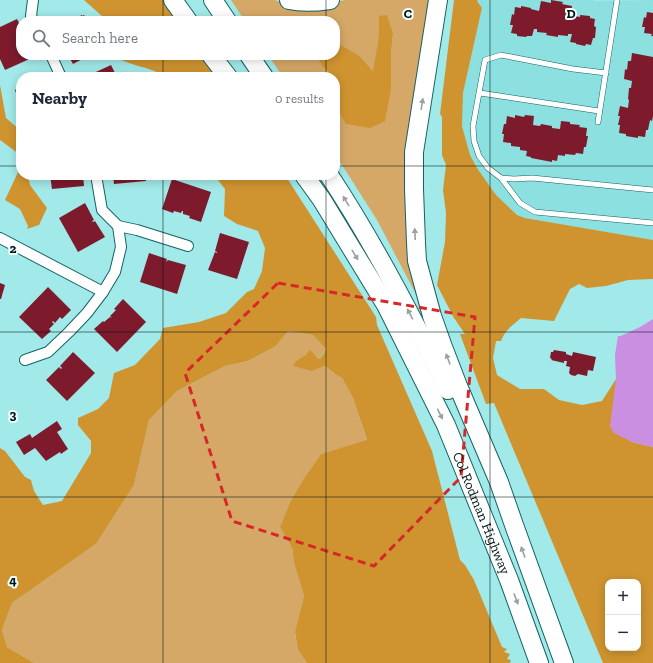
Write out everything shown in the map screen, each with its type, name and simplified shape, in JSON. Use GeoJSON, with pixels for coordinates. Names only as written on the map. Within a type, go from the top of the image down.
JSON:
{"type":"FeatureCollection","features":[{"type":"Feature","properties":{"kind":"highway"},"geometry":{"type":"LineString","coordinates":[[173,0],[184,16]]}},
{"type":"Feature","properties":{"kind":"highway"},"geometry":{"type":"LineString","coordinates":[[187,0],[198,16]]}},
{"type":"Feature","properties":{"kind":"highway"},"geometry":{"type":"LineString","coordinates":[[213,0],[224,16]]}},
{"type":"Feature","properties":{"kind":"highway"},"geometry":{"type":"LineString","coordinates":[[289,0],[298,2],[316,2],[330,0]]}},
{"type":"Feature","properties":{"kind":"highway"},"geometry":{"type":"LineString","coordinates":[[438,0],[414,152],[417,261],[432,316],[443,347],[499,482],[514,525]]}},
{"type":"Feature","properties":{"kind":"highway"},"geometry":{"type":"LineString","coordinates":[[215,60],[224,72]]}},
{"type":"Feature","properties":{"kind":"highway"},"geometry":{"type":"LineString","coordinates":[[226,60],[235,72]]}},
{"type":"Feature","properties":{"kind":"highway"},"geometry":{"type":"LineString","coordinates":[[252,60],[261,72]]}},
{"type":"Feature","properties":{"kind":"highway","name":"Col Rodman Highway"},"geometry":{"type":"LineString","coordinates":[[308,180],[322,200],[386,305],[446,425],[509,580],[539,663]]}},
{"type":"Feature","properties":{"kind":"highway"},"geometry":{"type":"LineString","coordinates":[[332,180],[382,262],[424,340],[514,525]]}},
{"type":"Feature","properties":{"kind":"highway","name":"Col Rodman Highway"},"geometry":{"type":"LineString","coordinates":[[514,525],[564,663]]}},
{"type":"Feature","properties":{"kind":"street"},"geometry":{"type":"LineString","coordinates":[[31,16],[33,0]]}},
{"type":"Feature","properties":{"kind":"street"},"geometry":{"type":"LineString","coordinates":[[54,60],[60,72]]}},
{"type":"Feature","properties":{"kind":"street"},"geometry":{"type":"LineString","coordinates":[[97,180],[102,210],[118,226],[137,230],[188,246]]}},
{"type":"Feature","properties":{"kind":"street"},"geometry":{"type":"LineString","coordinates":[[25,360],[48,352],[87,313],[103,292],[115,272],[121,247],[118,226]]}},
{"type":"Feature","properties":{"kind":"street"},"geometry":{"type":"LineString","coordinates":[[0,238],[103,292]]}},
{"type":"Feature","properties":{"kind":"lane"},"geometry":{"type":"LineString","coordinates":[[598,122],[617,0]]}},
{"type":"Feature","properties":{"kind":"lane"},"geometry":{"type":"LineString","coordinates":[[606,73],[573,69],[500,55],[485,60],[473,126],[474,142],[479,156],[488,168],[501,178],[520,203],[535,212],[653,223]]}},
{"type":"Feature","properties":{"kind":"lane"},"geometry":{"type":"LineString","coordinates":[[480,92],[600,111]]}},
{"type":"Feature","properties":{"kind":"lane"},"geometry":{"type":"LineString","coordinates":[[501,178],[532,178],[653,190]]}},
{"type":"Feature","properties":{"kind":"highlighted area"},"geometry":{"type":"Polygon","coordinates":[[[278,283],[475,317],[461,477],[374,566],[232,521],[185,373],[278,283]]]}},
{"type":"Feature","properties":{"kind":"shaded area"},"geometry":{"type":"Polygon","coordinates":[[[84,0],[168,0],[181,16],[102,16],[84,0]]]}},
{"type":"Feature","properties":{"kind":"shaded area"},"geometry":{"type":"Polygon","coordinates":[[[231,0],[274,0],[289,4],[316,5],[346,0],[431,0],[410,139],[419,300],[377,220],[340,162],[340,112],[347,124],[391,54],[393,34],[379,17],[378,42],[374,72],[360,56],[340,43],[340,16],[242,16],[231,0]]]}},
{"type":"Feature","properties":{"kind":"shaded area"},"geometry":{"type":"Polygon","coordinates":[[[454,0],[478,0],[477,1],[482,8],[463,93],[462,126],[470,155],[477,168],[496,195],[517,215],[525,218],[653,240],[653,279],[628,280],[606,286],[587,288],[579,284],[570,289],[554,321],[521,318],[515,323],[502,337],[501,341],[496,341],[493,358],[497,375],[520,389],[544,389],[559,400],[582,405],[602,401],[616,379],[632,442],[653,447],[653,663],[603,663],[494,403],[486,404],[460,334],[465,334],[454,318],[437,285],[445,242],[446,213],[443,190],[446,165],[442,155],[442,117],[440,114],[454,0]]]}},
{"type":"Feature","properties":{"kind":"shaded area"},"geometry":{"type":"Polygon","coordinates":[[[653,0],[653,240],[525,218],[517,215],[496,195],[477,168],[470,155],[462,126],[463,93],[482,8],[477,1],[653,0]]]}},
{"type":"Feature","properties":{"kind":"shaded area"},"geometry":{"type":"Polygon","coordinates":[[[387,15],[393,34],[391,54],[391,89],[385,121],[370,128],[346,124],[340,113],[340,72],[328,72],[318,60],[340,60],[340,43],[360,56],[373,71],[378,42],[379,16],[387,15]]]}},
{"type":"Feature","properties":{"kind":"shaded area"},"geometry":{"type":"Polygon","coordinates":[[[122,60],[208,60],[217,72],[156,72],[122,60]]]}},
{"type":"Feature","properties":{"kind":"shaded area"},"geometry":{"type":"Polygon","coordinates":[[[271,60],[318,60],[328,72],[280,72],[271,60]]]}},
{"type":"Feature","properties":{"kind":"shaded area"},"geometry":{"type":"Polygon","coordinates":[[[0,85],[6,118],[16,127],[16,152],[0,140],[0,85]]]}},
{"type":"Feature","properties":{"kind":"shaded area"},"geometry":{"type":"Polygon","coordinates":[[[16,176],[16,180],[29,180],[30,185],[47,208],[39,225],[27,229],[28,226],[20,209],[5,200],[16,176]]]}},
{"type":"Feature","properties":{"kind":"shaded area"},"geometry":{"type":"Polygon","coordinates":[[[218,180],[288,180],[376,317],[377,325],[432,451],[460,560],[465,565],[474,580],[502,647],[507,649],[504,652],[510,654],[507,659],[511,660],[510,663],[307,663],[298,650],[295,632],[304,596],[294,563],[292,548],[280,527],[290,502],[304,478],[321,454],[367,440],[353,398],[342,378],[325,366],[312,371],[293,366],[297,360],[307,354],[309,350],[313,352],[318,359],[321,358],[326,349],[313,335],[288,331],[276,346],[248,361],[225,366],[177,391],[149,420],[134,485],[96,544],[12,603],[2,630],[7,647],[34,663],[0,663],[0,448],[5,451],[25,477],[31,480],[34,491],[43,505],[62,501],[91,453],[91,441],[78,425],[78,418],[98,409],[109,398],[114,373],[135,365],[160,339],[163,328],[199,322],[226,313],[247,292],[254,289],[262,271],[265,248],[258,231],[237,224],[224,216],[225,189],[218,180]]]}},
{"type":"Feature","properties":{"kind":"shaded area"},"geometry":{"type":"Polygon","coordinates":[[[653,319],[653,447],[632,442],[614,433],[610,426],[616,379],[615,355],[618,336],[640,327],[653,319]]]}},
{"type":"Feature","properties":{"kind":"shaded area"},"geometry":{"type":"Polygon","coordinates":[[[288,331],[313,335],[326,349],[321,358],[318,359],[313,352],[297,360],[312,371],[325,366],[342,378],[353,398],[367,441],[321,454],[304,478],[290,502],[280,527],[292,548],[294,563],[304,596],[295,633],[298,650],[307,663],[34,663],[7,647],[2,630],[12,603],[96,544],[134,485],[149,420],[177,391],[225,366],[248,361],[276,346],[288,331]]]}},
{"type":"Feature","properties":{"kind":"building"},"geometry":{"type":"Polygon","coordinates":[[[551,0],[563,2],[562,4],[572,6],[571,15],[580,17],[580,15],[590,16],[590,18],[595,19],[595,38],[593,38],[591,45],[586,44],[585,46],[570,42],[572,34],[568,34],[568,36],[558,35],[558,37],[546,35],[547,33],[537,32],[537,29],[534,29],[532,36],[526,37],[517,36],[517,34],[511,33],[513,25],[510,25],[515,7],[521,8],[521,6],[539,11],[541,1],[551,3],[551,0]]]}},
{"type":"Feature","properties":{"kind":"building"},"geometry":{"type":"Polygon","coordinates":[[[647,12],[653,13],[653,36],[651,36],[652,34],[644,33],[645,27],[642,27],[644,17],[646,18],[647,12]]]}},
{"type":"Feature","properties":{"kind":"building"},"geometry":{"type":"Polygon","coordinates":[[[16,19],[16,60],[27,60],[5,70],[0,59],[0,27],[16,19]]]}},
{"type":"Feature","properties":{"kind":"building"},"geometry":{"type":"Polygon","coordinates":[[[632,53],[653,57],[653,116],[652,121],[650,120],[648,130],[646,130],[645,137],[638,136],[638,138],[619,133],[620,125],[618,125],[620,106],[628,108],[629,88],[631,88],[632,81],[624,79],[625,69],[627,70],[628,61],[631,61],[632,53]]]}},
{"type":"Feature","properties":{"kind":"building"},"geometry":{"type":"Polygon","coordinates":[[[71,60],[81,60],[73,64],[71,60]]]}},
{"type":"Feature","properties":{"kind":"building"},"geometry":{"type":"Polygon","coordinates":[[[111,65],[114,72],[96,72],[111,65]]]}},
{"type":"Feature","properties":{"kind":"building"},"geometry":{"type":"Polygon","coordinates":[[[515,115],[524,117],[525,115],[534,116],[533,125],[540,126],[541,124],[560,129],[561,121],[570,122],[570,124],[580,125],[579,127],[587,128],[586,136],[588,136],[583,154],[565,154],[565,156],[558,155],[557,161],[552,160],[552,162],[526,156],[527,151],[520,150],[520,147],[511,146],[511,143],[503,142],[504,134],[502,134],[507,116],[515,118],[515,115]]]}},
{"type":"Feature","properties":{"kind":"building"},"geometry":{"type":"Polygon","coordinates":[[[51,180],[83,180],[84,186],[52,189],[51,180]]]}},
{"type":"Feature","properties":{"kind":"building"},"geometry":{"type":"Polygon","coordinates":[[[114,180],[146,180],[146,181],[114,184],[114,180]]]}},
{"type":"Feature","properties":{"kind":"building"},"geometry":{"type":"Polygon","coordinates":[[[172,180],[211,192],[201,222],[189,218],[190,216],[183,214],[183,211],[181,213],[174,211],[173,213],[162,209],[172,180]]]}},
{"type":"Feature","properties":{"kind":"building"},"geometry":{"type":"Polygon","coordinates":[[[85,203],[94,220],[92,221],[95,221],[105,237],[78,252],[59,218],[85,203]]]}},
{"type":"Feature","properties":{"kind":"building"},"geometry":{"type":"Polygon","coordinates":[[[220,233],[249,242],[237,279],[208,270],[215,252],[217,253],[215,251],[220,233]]]}},
{"type":"Feature","properties":{"kind":"building"},"geometry":{"type":"Polygon","coordinates":[[[149,253],[167,259],[166,262],[168,260],[186,265],[177,294],[140,282],[149,253]]]}},
{"type":"Feature","properties":{"kind":"building"},"geometry":{"type":"Polygon","coordinates":[[[0,283],[5,285],[1,299],[0,299],[0,283]]]}},
{"type":"Feature","properties":{"kind":"building"},"geometry":{"type":"Polygon","coordinates":[[[48,287],[71,310],[62,319],[60,317],[55,323],[53,321],[52,322],[54,324],[49,329],[51,331],[42,339],[19,317],[48,287]]]}},
{"type":"Feature","properties":{"kind":"building"},"geometry":{"type":"Polygon","coordinates":[[[123,299],[146,322],[117,352],[94,329],[103,321],[104,322],[110,317],[112,318],[110,316],[116,310],[114,309],[123,299]]]}},
{"type":"Feature","properties":{"kind":"building"},"geometry":{"type":"Polygon","coordinates":[[[554,350],[566,352],[566,354],[572,356],[573,352],[596,357],[593,371],[588,370],[587,376],[578,374],[575,376],[571,375],[569,373],[570,367],[566,366],[567,361],[564,361],[564,363],[551,360],[551,352],[554,350]]]}},
{"type":"Feature","properties":{"kind":"building"},"geometry":{"type":"Polygon","coordinates":[[[73,352],[95,373],[67,401],[46,380],[59,367],[61,369],[62,368],[60,366],[73,352]]]}},
{"type":"Feature","properties":{"kind":"building"},"geometry":{"type":"Polygon","coordinates":[[[57,421],[62,429],[57,432],[68,449],[46,461],[35,448],[24,455],[16,442],[30,434],[32,438],[57,421]]]}}]}
